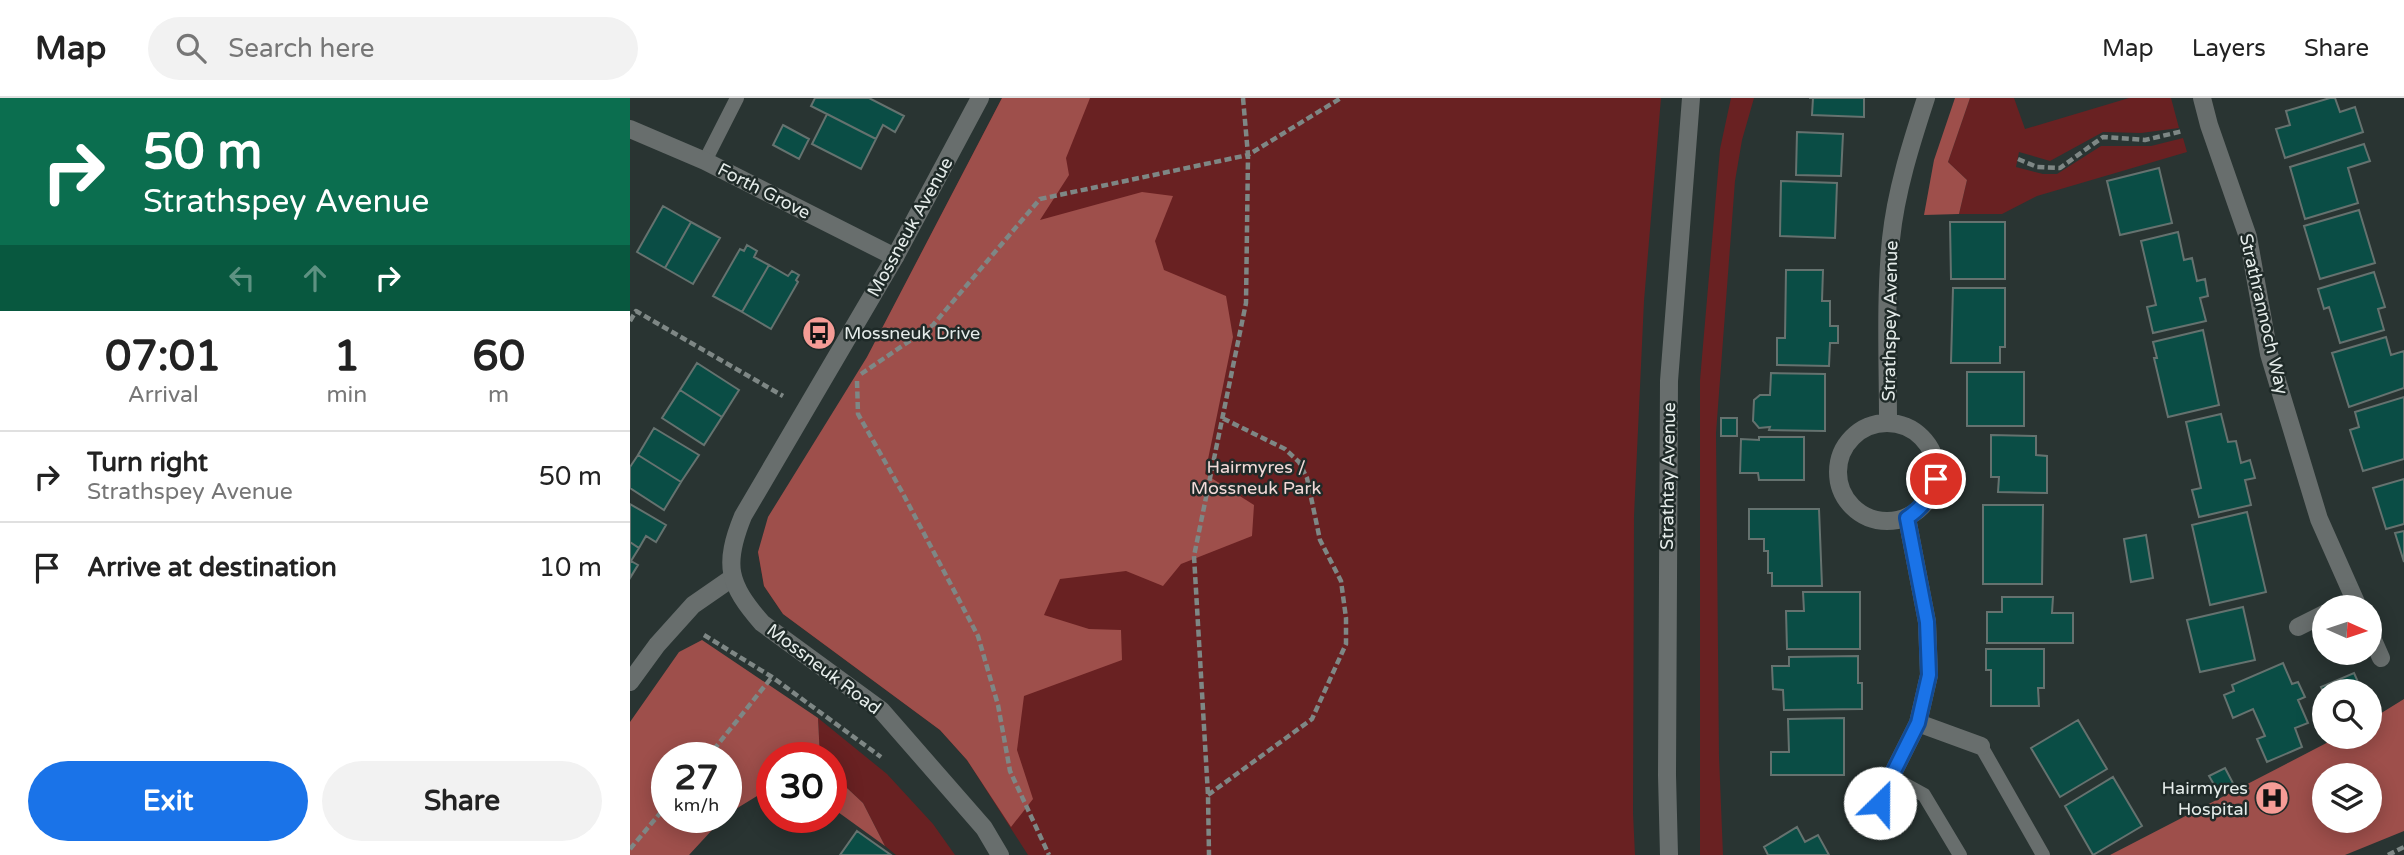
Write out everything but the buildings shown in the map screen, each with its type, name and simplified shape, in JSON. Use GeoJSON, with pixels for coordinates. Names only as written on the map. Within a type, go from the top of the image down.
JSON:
{"type":"FeatureCollection","features":[{"type":"Feature","properties":{"kind":"street","name":"Mossneuk Avenue"},"geometry":{"type":"LineString","coordinates":[[732,579],[732,544],[743,516],[895,257],[980,98]]}},
{"type":"Feature","properties":{"kind":"street","name":"Strathtay Avenue"},"geometry":{"type":"LineString","coordinates":[[1669,855],[1669,381],[1691,98]]}},
{"type":"Feature","properties":{"kind":"street","name":"Strathspey Avenue"},"geometry":{"type":"LineString","coordinates":[[1888,422],[1887,309],[1891,238],[1905,163],[1926,98]]}},
{"type":"Feature","properties":{"kind":"street","name":"Strathrannoch Way"},"geometry":{"type":"LineString","coordinates":[[2202,98],[2248,237],[2269,354],[2319,519],[2347,595]]}},
{"type":"Feature","properties":{"kind":"street","name":"Forth Grove"},"geometry":{"type":"LineString","coordinates":[[630,129],[705,161],[895,257]]}},
{"type":"Feature","properties":{"kind":"street","name":"Strathspey Avenue"},"geometry":{"type":"LineString","coordinates":[[1888,422],[1905,425],[1919,434],[1930,447],[1936,463],[1936,479],[1931,495],[1921,509],[1907,518],[1891,522],[1860,514],[1848,503],[1840,490],[1837,474],[1839,458],[1846,443],[1857,432],[1888,422]]}},
{"type":"Feature","properties":{"kind":"street"},"geometry":{"type":"LineString","coordinates":[[1880,803],[1918,723],[1929,675],[1927,622],[1907,518]]}},
{"type":"Feature","properties":{"kind":"street"},"geometry":{"type":"LineString","coordinates":[[630,682],[657,645],[693,605],[732,579]]}},
{"type":"Feature","properties":{"kind":"street","name":"Mossneuk Road"},"geometry":{"type":"LineString","coordinates":[[732,579],[747,606],[762,623],[881,710],[984,828],[1000,855]]}},
{"type":"Feature","properties":{"kind":"street"},"geometry":{"type":"LineString","coordinates":[[2298,626],[2312,620]]}},
{"type":"Feature","properties":{"kind":"street"},"geometry":{"type":"LineString","coordinates":[[1918,723],[1981,746]]}},
{"type":"Feature","properties":{"kind":"lane"},"geometry":{"type":"LineString","coordinates":[[705,161],[737,98]]}},
{"type":"Feature","properties":{"kind":"lane"},"geometry":{"type":"LineString","coordinates":[[1981,746],[2043,855]]}},
{"type":"Feature","properties":{"kind":"lane"},"geometry":{"type":"LineString","coordinates":[[1891,777],[1924,795],[1960,855]]}},
{"type":"Feature","properties":{"kind":"path"},"geometry":{"type":"LineString","coordinates":[[1209,855],[1194,556],[1245,303],[1248,155],[1242,98]]}},
{"type":"Feature","properties":{"kind":"path"},"geometry":{"type":"LineString","coordinates":[[1049,855],[1010,771],[998,705],[978,636],[858,414],[857,377],[933,325],[1040,199],[1248,155],[1341,98]]}},
{"type":"Feature","properties":{"kind":"path"},"geometry":{"type":"LineString","coordinates":[[2018,159],[2037,167],[2060,168],[2103,137],[2145,140],[2209,125]]}},
{"type":"Feature","properties":{"kind":"path"},"geometry":{"type":"LineString","coordinates":[[630,321],[636,311],[805,409]]}},
{"type":"Feature","properties":{"kind":"path"},"geometry":{"type":"LineString","coordinates":[[1208,795],[1312,719],[1346,644],[1341,581],[1320,540],[1307,478],[1299,462],[1285,449],[1222,418]]}},
{"type":"Feature","properties":{"kind":"path"},"geometry":{"type":"LineString","coordinates":[[680,620],[772,677],[891,765]]}},
{"type":"Feature","properties":{"kind":"path"},"geometry":{"type":"LineString","coordinates":[[720,742],[772,677]]}},
{"type":"Feature","properties":{"kind":"path"},"geometry":{"type":"LineString","coordinates":[[630,849],[651,825]]}},
{"type":"Feature","properties":{"kind":"path"},"geometry":{"type":"LineString","coordinates":[[2388,855],[2404,847]]}},
{"type":"Feature","properties":{"kind":"green space","name":"Hairmyres / Mossneuk Park"},"geometry":{"type":"Polygon","coordinates":[[[1002,98],[1661,98],[1644,301],[1634,516],[1635,855],[1028,855],[967,760],[940,730],[783,614],[764,586],[758,552],[857,377],[1002,98]]]}},
{"type":"Feature","properties":{"kind":"green space"},"geometry":{"type":"Polygon","coordinates":[[[1731,98],[1754,98],[1742,140],[1735,181],[1716,433],[1719,756],[1723,855],[1700,855],[1700,380],[1720,149],[1731,98]]]}},
{"type":"Feature","properties":{"kind":"green space"},"geometry":{"type":"Polygon","coordinates":[[[1970,98],[2014,98],[2025,129],[2129,98],[2171,98],[2179,128],[2141,133],[2103,132],[2050,161],[2019,152],[2016,167],[2043,174],[2057,174],[2101,146],[2151,146],[2183,138],[2187,152],[2037,196],[2002,214],[1959,214],[1967,180],[1948,162],[1970,98]]]}},
{"type":"Feature","properties":{"kind":"green space"},"geometry":{"type":"Polygon","coordinates":[[[818,718],[887,774],[933,824],[955,855],[896,855],[885,846],[863,803],[847,788],[847,742],[819,742],[818,718]]]}},
{"type":"Feature","properties":{"kind":"shaded area"},"geometry":{"type":"Polygon","coordinates":[[[1002,98],[1090,98],[1066,158],[1069,175],[1040,220],[1142,192],[1173,196],[1155,241],[1164,270],[1226,296],[1233,337],[1205,474],[1254,505],[1252,536],[1181,564],[1163,586],[1126,571],[1060,579],[1044,615],[1089,629],[1121,630],[1122,660],[1024,696],[1017,750],[1033,799],[1011,827],[967,760],[940,730],[783,614],[764,586],[758,552],[768,517],[867,357],[1002,98]]]}},
{"type":"Feature","properties":{"kind":"shaded area"},"geometry":{"type":"Polygon","coordinates":[[[1955,98],[1970,98],[1948,162],[1967,180],[1959,214],[1924,215],[1934,160],[1955,98]]]}},
{"type":"Feature","properties":{"kind":"shaded area"},"geometry":{"type":"Polygon","coordinates":[[[702,640],[818,718],[819,742],[756,742],[756,797],[742,805],[742,742],[651,742],[651,833],[709,833],[689,855],[630,855],[630,722],[679,652],[702,640]]]}},
{"type":"Feature","properties":{"kind":"shaded area","name":"Hairmyres Hospital"},"geometry":{"type":"Polygon","coordinates":[[[2404,699],[2404,831],[2345,855],[2110,855],[2315,749],[2382,749],[2382,713],[2404,699]]]}},
{"type":"Feature","properties":{"kind":"shaded area"},"geometry":{"type":"Polygon","coordinates":[[[847,788],[863,803],[885,846],[847,819],[847,788]]]}},
{"type":"Feature","properties":{"kind":"place","name":"Mossneuk Drive"},"geometry":{"type":"Point","coordinates":[819,333]}},
{"type":"Feature","properties":{"kind":"place","name":"Hairmyres Hospital"},"geometry":{"type":"Point","coordinates":[2272,798]}},
{"type":"Feature","properties":{"kind":"route"},"geometry":{"type":"LineString","coordinates":[[1880,803],[1918,723],[1929,675],[1927,622],[1907,518],[1921,509],[1931,495],[1936,479]]}}]}
